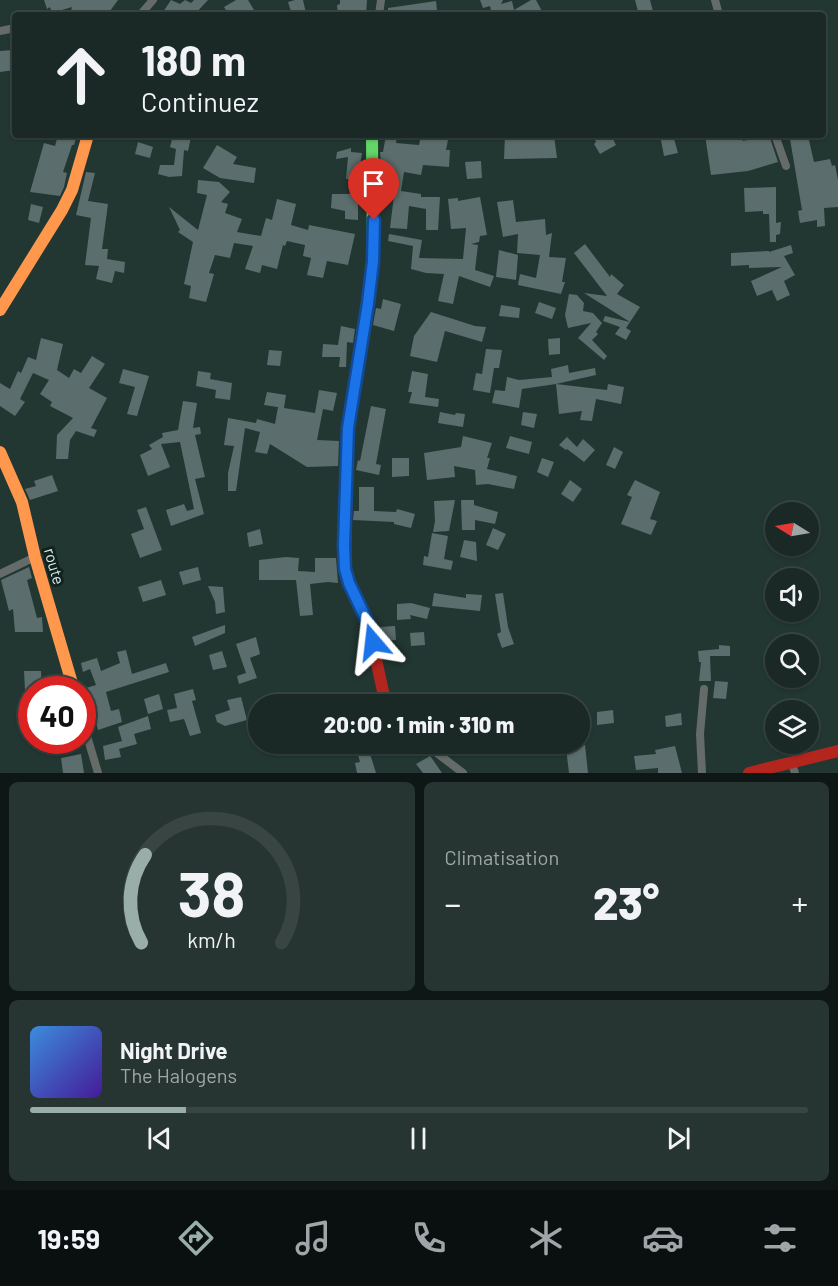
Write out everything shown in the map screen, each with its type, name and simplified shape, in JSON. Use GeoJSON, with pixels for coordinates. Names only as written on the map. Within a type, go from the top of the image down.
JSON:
{"type":"FeatureCollection","features":[{"type":"Feature","properties":{"kind":"street"},"geometry":{"type":"LineString","coordinates":[[143,12],[153,0]]}},
{"type":"Feature","properties":{"kind":"street"},"geometry":{"type":"LineString","coordinates":[[0,310],[62,210],[72,190],[87,138]]}},
{"type":"Feature","properties":{"kind":"street"},"geometry":{"type":"LineString","coordinates":[[372,138],[373,261],[348,428],[344,546],[345,569],[349,583],[368,623],[384,694]]}},
{"type":"Feature","properties":{"kind":"street"},"geometry":{"type":"LineString","coordinates":[[776,138],[786,166]]}},
{"type":"Feature","properties":{"kind":"street","name":"route"},"geometry":{"type":"LineString","coordinates":[[0,452],[22,502],[35,557],[70,676]]}},
{"type":"Feature","properties":{"kind":"street"},"geometry":{"type":"LineString","coordinates":[[0,574],[35,557]]}},
{"type":"Feature","properties":{"kind":"street"},"geometry":{"type":"LineString","coordinates":[[702,773],[700,734],[704,689]]}},
{"type":"Feature","properties":{"kind":"street"},"geometry":{"type":"LineString","coordinates":[[748,773],[793,767],[838,751]]}},
{"type":"Feature","properties":{"kind":"street"},"geometry":{"type":"LineString","coordinates":[[92,754],[98,773]]}},
{"type":"Feature","properties":{"kind":"street"},"geometry":{"type":"LineString","coordinates":[[438,754],[463,773]]}},
{"type":"Feature","properties":{"kind":"building"},"geometry":{"type":"Polygon","coordinates":[[[44,0],[118,0],[109,12],[71,12],[72,7],[55,12],[52,12],[50,7],[47,9],[44,0]]]}},
{"type":"Feature","properties":{"kind":"building"},"geometry":{"type":"Polygon","coordinates":[[[171,0],[180,4],[185,0],[191,3],[194,0],[208,0],[197,12],[163,12],[171,0]]]}},
{"type":"Feature","properties":{"kind":"building"},"geometry":{"type":"Polygon","coordinates":[[[236,0],[248,0],[255,12],[227,12],[224,7],[236,0]]]}},
{"type":"Feature","properties":{"kind":"building"},"geometry":{"type":"Polygon","coordinates":[[[303,0],[306,12],[291,12],[288,2],[303,0]]]}},
{"type":"Feature","properties":{"kind":"building"},"geometry":{"type":"Polygon","coordinates":[[[340,0],[367,0],[366,12],[338,12],[337,5],[340,4],[340,0]]]}},
{"type":"Feature","properties":{"kind":"building"},"geometry":{"type":"Polygon","coordinates":[[[480,0],[503,0],[501,4],[512,1],[514,10],[531,0],[536,0],[542,12],[491,12],[490,6],[483,8],[480,0]]]}},
{"type":"Feature","properties":{"kind":"building"},"geometry":{"type":"Polygon","coordinates":[[[635,0],[650,0],[653,12],[638,12],[635,0]]]}},
{"type":"Feature","properties":{"kind":"building"},"geometry":{"type":"Polygon","coordinates":[[[436,1],[437,11],[388,12],[388,8],[436,1]]]}},
{"type":"Feature","properties":{"kind":"building"},"geometry":{"type":"Polygon","coordinates":[[[12,50],[12,70],[0,72],[0,51],[12,50]]]}},
{"type":"Feature","properties":{"kind":"building"},"geometry":{"type":"Polygon","coordinates":[[[57,138],[76,138],[63,172],[67,173],[60,196],[30,192],[44,143],[55,146],[57,138]]]}},
{"type":"Feature","properties":{"kind":"building"},"geometry":{"type":"Polygon","coordinates":[[[172,138],[191,138],[188,151],[184,150],[182,176],[169,177],[158,174],[160,165],[174,165],[176,149],[170,147],[172,138]]]}},
{"type":"Feature","properties":{"kind":"building"},"geometry":{"type":"Polygon","coordinates":[[[385,138],[397,138],[396,143],[419,145],[420,138],[448,140],[446,150],[450,150],[449,167],[423,165],[421,175],[404,172],[401,191],[421,194],[421,197],[440,197],[438,230],[426,230],[426,209],[409,206],[407,229],[390,228],[396,179],[382,178],[380,152],[383,152],[385,138]]]}},
{"type":"Feature","properties":{"kind":"building"},"geometry":{"type":"Polygon","coordinates":[[[505,138],[554,138],[557,158],[504,159],[505,138]]]}},
{"type":"Feature","properties":{"kind":"building"},"geometry":{"type":"Polygon","coordinates":[[[594,138],[612,138],[616,145],[600,154],[594,144],[596,142],[594,138]]]}},
{"type":"Feature","properties":{"kind":"building"},"geometry":{"type":"Polygon","coordinates":[[[661,138],[674,138],[678,153],[664,156],[661,138]]]}},
{"type":"Feature","properties":{"kind":"building"},"geometry":{"type":"Polygon","coordinates":[[[705,138],[742,138],[743,141],[770,138],[778,162],[748,171],[711,175],[705,138]]]}},
{"type":"Feature","properties":{"kind":"building"},"geometry":{"type":"Polygon","coordinates":[[[808,138],[814,162],[830,159],[832,166],[835,165],[838,180],[838,207],[824,208],[825,226],[817,227],[817,220],[800,223],[798,211],[802,210],[790,139],[808,138]]]}},
{"type":"Feature","properties":{"kind":"building"},"geometry":{"type":"Polygon","coordinates":[[[138,142],[153,147],[150,158],[135,154],[138,142]]]}},
{"type":"Feature","properties":{"kind":"building"},"geometry":{"type":"Polygon","coordinates":[[[217,145],[237,157],[233,164],[256,168],[254,183],[220,178],[203,168],[217,145]]]}},
{"type":"Feature","properties":{"kind":"building"},"geometry":{"type":"Polygon","coordinates":[[[351,148],[351,152],[362,153],[360,166],[358,166],[358,179],[346,179],[348,157],[336,159],[337,152],[351,148]]]}},
{"type":"Feature","properties":{"kind":"building"},"geometry":{"type":"Polygon","coordinates":[[[481,161],[482,178],[467,179],[465,162],[481,161]]]}},
{"type":"Feature","properties":{"kind":"building"},"geometry":{"type":"Polygon","coordinates":[[[86,172],[95,173],[88,201],[108,204],[102,249],[108,249],[107,259],[125,262],[124,273],[115,271],[112,283],[96,279],[99,266],[85,265],[91,218],[76,215],[86,172]]]}},
{"type":"Feature","properties":{"kind":"building"},"geometry":{"type":"Polygon","coordinates":[[[198,180],[219,182],[230,192],[221,202],[228,204],[225,213],[242,219],[237,232],[261,236],[266,218],[272,220],[277,199],[296,204],[291,225],[308,230],[309,225],[355,234],[348,265],[327,261],[323,278],[307,275],[311,258],[303,256],[305,245],[287,241],[285,246],[283,245],[277,269],[262,265],[260,273],[245,269],[253,246],[234,243],[230,258],[215,255],[209,273],[214,274],[206,302],[189,298],[191,286],[184,284],[193,242],[178,232],[180,230],[169,207],[198,230],[207,195],[197,193],[198,180]]]}},
{"type":"Feature","properties":{"kind":"building"},"geometry":{"type":"Polygon","coordinates":[[[776,187],[776,223],[781,222],[780,234],[776,235],[776,242],[770,242],[769,214],[763,214],[763,211],[745,212],[744,188],[776,187]]]}},
{"type":"Feature","properties":{"kind":"building"},"geometry":{"type":"Polygon","coordinates":[[[332,194],[358,194],[358,220],[345,219],[345,211],[331,208],[332,194]]]}},
{"type":"Feature","properties":{"kind":"building"},"geometry":{"type":"Polygon","coordinates":[[[480,197],[487,235],[480,236],[479,242],[471,244],[478,245],[475,270],[494,276],[490,287],[459,276],[453,304],[438,301],[444,274],[411,269],[413,246],[388,241],[389,234],[422,240],[419,258],[463,259],[466,228],[451,229],[448,199],[458,198],[458,201],[480,197]]]}},
{"type":"Feature","properties":{"kind":"building"},"geometry":{"type":"Polygon","coordinates":[[[513,200],[516,222],[545,219],[546,235],[552,233],[549,257],[566,258],[562,282],[565,282],[561,294],[518,285],[520,274],[536,278],[540,255],[517,253],[518,234],[503,237],[497,202],[513,200]]]}},
{"type":"Feature","properties":{"kind":"building"},"geometry":{"type":"Polygon","coordinates":[[[31,204],[43,207],[39,223],[28,220],[31,204]]]}},
{"type":"Feature","properties":{"kind":"building"},"geometry":{"type":"Polygon","coordinates":[[[585,244],[610,277],[611,274],[624,285],[617,294],[640,307],[630,322],[584,293],[607,296],[574,253],[585,244]]]}},
{"type":"Feature","properties":{"kind":"building"},"geometry":{"type":"Polygon","coordinates":[[[791,245],[793,253],[784,256],[795,275],[784,281],[790,295],[777,301],[772,290],[757,296],[751,281],[782,267],[731,266],[731,253],[769,252],[791,245]]]}},
{"type":"Feature","properties":{"kind":"building"},"geometry":{"type":"Polygon","coordinates":[[[499,250],[518,255],[516,280],[496,277],[499,250]]]}},
{"type":"Feature","properties":{"kind":"building"},"geometry":{"type":"Polygon","coordinates":[[[569,294],[577,295],[584,303],[583,311],[593,313],[602,323],[596,332],[598,334],[592,340],[607,356],[604,360],[578,338],[591,323],[568,328],[565,315],[569,294]]]}},
{"type":"Feature","properties":{"kind":"building"},"geometry":{"type":"Polygon","coordinates":[[[383,299],[401,304],[394,331],[373,325],[376,308],[381,309],[383,299]]]}},
{"type":"Feature","properties":{"kind":"building"},"geometry":{"type":"Polygon","coordinates":[[[539,302],[556,308],[552,319],[535,313],[539,302]]]}},
{"type":"Feature","properties":{"kind":"building"},"geometry":{"type":"Polygon","coordinates":[[[501,305],[520,308],[519,318],[499,316],[501,305]]]}},
{"type":"Feature","properties":{"kind":"building"},"geometry":{"type":"Polygon","coordinates":[[[431,312],[475,326],[486,327],[482,342],[445,331],[437,362],[410,356],[414,336],[431,312]]]}},
{"type":"Feature","properties":{"kind":"building"},"geometry":{"type":"Polygon","coordinates":[[[605,316],[630,322],[626,328],[631,331],[626,340],[615,334],[620,327],[603,321],[605,316]]]}},
{"type":"Feature","properties":{"kind":"building"},"geometry":{"type":"Polygon","coordinates":[[[341,326],[355,329],[353,343],[347,342],[346,367],[339,367],[340,357],[322,357],[323,344],[338,345],[341,326]]]}},
{"type":"Feature","properties":{"kind":"building"},"geometry":{"type":"Polygon","coordinates":[[[41,338],[63,344],[57,370],[69,378],[74,369],[81,373],[92,356],[105,364],[89,388],[107,398],[91,428],[97,430],[94,437],[76,431],[70,440],[68,459],[56,459],[57,435],[73,418],[50,406],[52,402],[40,394],[49,380],[33,373],[20,399],[25,402],[15,416],[0,406],[0,383],[10,389],[18,371],[21,373],[28,357],[36,360],[41,338]]]}},
{"type":"Feature","properties":{"kind":"building"},"geometry":{"type":"Polygon","coordinates":[[[560,338],[560,354],[549,355],[548,339],[560,338]]]}},
{"type":"Feature","properties":{"kind":"building"},"geometry":{"type":"Polygon","coordinates":[[[486,349],[502,350],[499,368],[494,368],[490,393],[473,390],[476,373],[482,374],[486,349]]]}},
{"type":"Feature","properties":{"kind":"building"},"geometry":{"type":"Polygon","coordinates":[[[269,350],[282,351],[280,366],[267,365],[269,350]]]}},
{"type":"Feature","properties":{"kind":"building"},"geometry":{"type":"Polygon","coordinates":[[[568,365],[569,373],[595,368],[596,375],[522,389],[519,408],[492,403],[495,390],[505,391],[507,377],[519,380],[552,377],[551,369],[568,365]]]}},
{"type":"Feature","properties":{"kind":"building"},"geometry":{"type":"Polygon","coordinates":[[[123,369],[149,376],[137,416],[127,414],[135,387],[119,383],[123,369]]]}},
{"type":"Feature","properties":{"kind":"building"},"geometry":{"type":"Polygon","coordinates":[[[198,371],[211,373],[210,379],[232,383],[230,400],[215,398],[216,390],[196,386],[198,371]]]}},
{"type":"Feature","properties":{"kind":"building"},"geometry":{"type":"Polygon","coordinates":[[[412,371],[428,374],[425,397],[439,399],[438,407],[409,403],[412,392],[408,392],[412,371]]]}},
{"type":"Feature","properties":{"kind":"building"},"geometry":{"type":"Polygon","coordinates":[[[556,384],[607,390],[608,384],[624,387],[621,404],[596,399],[592,421],[580,420],[582,411],[559,414],[556,384]]]}},
{"type":"Feature","properties":{"kind":"building"},"geometry":{"type":"Polygon","coordinates":[[[319,390],[337,393],[333,411],[323,409],[317,440],[339,441],[338,466],[307,467],[270,444],[267,454],[255,452],[260,432],[245,428],[236,491],[228,491],[228,473],[234,446],[224,445],[228,418],[256,423],[257,419],[275,424],[278,407],[315,413],[319,390]]]}},
{"type":"Feature","properties":{"kind":"building"},"geometry":{"type":"Polygon","coordinates":[[[267,392],[286,395],[284,408],[264,405],[267,392]]]}},
{"type":"Feature","properties":{"kind":"building"},"geometry":{"type":"Polygon","coordinates":[[[183,401],[197,403],[193,428],[200,427],[201,434],[195,435],[205,477],[195,479],[204,514],[171,526],[166,510],[184,504],[187,511],[194,509],[180,442],[161,444],[170,467],[148,476],[140,455],[152,449],[149,445],[163,437],[162,433],[178,430],[183,401]]]}},
{"type":"Feature","properties":{"kind":"building"},"geometry":{"type":"Polygon","coordinates":[[[371,406],[386,409],[376,464],[381,465],[379,475],[356,470],[358,460],[360,461],[371,406]]]}},
{"type":"Feature","properties":{"kind":"building"},"geometry":{"type":"Polygon","coordinates":[[[440,412],[465,414],[463,427],[438,423],[440,412]]]}},
{"type":"Feature","properties":{"kind":"building"},"geometry":{"type":"Polygon","coordinates":[[[523,412],[537,414],[534,428],[521,425],[523,412]]]}},
{"type":"Feature","properties":{"kind":"building"},"geometry":{"type":"Polygon","coordinates":[[[463,436],[492,443],[487,458],[490,458],[487,469],[517,476],[514,489],[488,484],[476,485],[475,470],[454,466],[455,477],[427,480],[424,453],[461,447],[463,436]]]}},
{"type":"Feature","properties":{"kind":"building"},"geometry":{"type":"Polygon","coordinates":[[[510,436],[532,442],[529,454],[506,448],[510,436]]]}},
{"type":"Feature","properties":{"kind":"building"},"geometry":{"type":"Polygon","coordinates":[[[567,437],[577,447],[583,439],[595,450],[584,462],[559,445],[567,437]]]}},
{"type":"Feature","properties":{"kind":"building"},"geometry":{"type":"Polygon","coordinates":[[[614,447],[623,452],[615,469],[606,465],[614,447]]]}},
{"type":"Feature","properties":{"kind":"building"},"geometry":{"type":"Polygon","coordinates":[[[392,458],[409,458],[409,476],[392,477],[392,458]]]}},
{"type":"Feature","properties":{"kind":"building"},"geometry":{"type":"Polygon","coordinates":[[[542,458],[554,462],[548,477],[537,472],[542,458]]]}},
{"type":"Feature","properties":{"kind":"building"},"geometry":{"type":"Polygon","coordinates":[[[52,475],[58,491],[30,500],[25,489],[36,486],[34,481],[52,475]]]}},
{"type":"Feature","properties":{"kind":"building"},"geometry":{"type":"Polygon","coordinates":[[[570,480],[582,489],[573,502],[561,494],[570,480]]]}},
{"type":"Feature","properties":{"kind":"building"},"geometry":{"type":"Polygon","coordinates":[[[635,480],[660,492],[650,519],[657,521],[651,535],[621,524],[632,497],[627,495],[635,480]]]}},
{"type":"Feature","properties":{"kind":"building"},"geometry":{"type":"Polygon","coordinates":[[[359,487],[374,487],[374,511],[396,512],[397,509],[415,514],[411,528],[394,524],[394,522],[353,520],[354,511],[359,511],[359,487]]]}},
{"type":"Feature","properties":{"kind":"building"},"geometry":{"type":"Polygon","coordinates":[[[455,500],[449,531],[433,532],[434,501],[455,500]]]}},
{"type":"Feature","properties":{"kind":"building"},"geometry":{"type":"Polygon","coordinates":[[[461,500],[474,500],[474,505],[498,512],[495,524],[475,520],[475,530],[462,530],[461,500]]]}},
{"type":"Feature","properties":{"kind":"building"},"geometry":{"type":"Polygon","coordinates":[[[146,507],[162,550],[140,558],[131,534],[144,529],[137,510],[146,507]]]}},
{"type":"Feature","properties":{"kind":"building"},"geometry":{"type":"Polygon","coordinates":[[[493,528],[506,534],[498,550],[486,545],[493,528]]]}},
{"type":"Feature","properties":{"kind":"building"},"geometry":{"type":"Polygon","coordinates":[[[260,529],[263,544],[249,547],[247,533],[260,529]]]}},
{"type":"Feature","properties":{"kind":"building"},"geometry":{"type":"Polygon","coordinates":[[[432,533],[448,536],[444,559],[453,561],[451,570],[423,565],[424,556],[428,557],[432,533]]]}},
{"type":"Feature","properties":{"kind":"building"},"geometry":{"type":"Polygon","coordinates":[[[464,540],[476,542],[477,561],[460,557],[464,540]]]}},
{"type":"Feature","properties":{"kind":"building"},"geometry":{"type":"Polygon","coordinates":[[[299,558],[298,571],[315,572],[315,558],[336,558],[338,583],[310,584],[313,615],[300,616],[296,580],[259,580],[259,560],[299,558]]]}},
{"type":"Feature","properties":{"kind":"building"},"geometry":{"type":"Polygon","coordinates":[[[29,567],[32,578],[27,580],[37,618],[42,617],[43,632],[15,632],[13,609],[9,611],[1,580],[29,567]]]}},
{"type":"Feature","properties":{"kind":"building"},"geometry":{"type":"Polygon","coordinates":[[[198,567],[201,580],[183,585],[179,572],[198,567]]]}},
{"type":"Feature","properties":{"kind":"building"},"geometry":{"type":"Polygon","coordinates":[[[161,580],[166,595],[143,602],[138,587],[161,580]]]}},
{"type":"Feature","properties":{"kind":"building"},"geometry":{"type":"Polygon","coordinates":[[[208,586],[223,587],[225,612],[216,614],[215,602],[208,586]]]}},
{"type":"Feature","properties":{"kind":"building"},"geometry":{"type":"Polygon","coordinates":[[[434,593],[466,598],[466,594],[482,595],[480,611],[432,606],[434,593]]]}},
{"type":"Feature","properties":{"kind":"building"},"geometry":{"type":"Polygon","coordinates":[[[503,593],[508,627],[514,644],[502,648],[497,634],[501,632],[495,594],[503,593]]]}},
{"type":"Feature","properties":{"kind":"building"},"geometry":{"type":"Polygon","coordinates":[[[411,603],[430,608],[427,619],[410,615],[411,619],[397,620],[397,604],[411,603]]]}},
{"type":"Feature","properties":{"kind":"building"},"geometry":{"type":"Polygon","coordinates":[[[225,625],[225,633],[195,646],[192,637],[225,625]]]}},
{"type":"Feature","properties":{"kind":"building"},"geometry":{"type":"Polygon","coordinates":[[[395,626],[396,640],[381,641],[380,627],[395,626]]]}},
{"type":"Feature","properties":{"kind":"building"},"geometry":{"type":"Polygon","coordinates":[[[424,632],[425,645],[411,646],[410,633],[424,632]]]}},
{"type":"Feature","properties":{"kind":"building"},"geometry":{"type":"Polygon","coordinates":[[[256,637],[260,654],[250,658],[257,678],[239,684],[237,676],[246,673],[236,644],[256,637]]]}},
{"type":"Feature","properties":{"kind":"building"},"geometry":{"type":"Polygon","coordinates":[[[719,645],[730,646],[730,656],[710,656],[711,681],[699,681],[701,662],[699,662],[698,651],[719,649],[719,645]]]}},
{"type":"Feature","properties":{"kind":"building"},"geometry":{"type":"Polygon","coordinates":[[[126,650],[132,674],[166,663],[169,672],[106,692],[111,711],[119,709],[122,722],[98,730],[96,676],[93,676],[90,669],[83,672],[81,663],[97,658],[101,671],[120,663],[117,652],[126,650]]]}},
{"type":"Feature","properties":{"kind":"building"},"geometry":{"type":"Polygon","coordinates":[[[222,651],[227,667],[213,670],[209,655],[222,651]]]}},
{"type":"Feature","properties":{"kind":"building"},"geometry":{"type":"Polygon","coordinates":[[[24,671],[41,671],[41,676],[24,676],[24,671]]]}},
{"type":"Feature","properties":{"kind":"building"},"geometry":{"type":"Polygon","coordinates":[[[715,681],[728,682],[726,699],[713,698],[715,681]]]}},
{"type":"Feature","properties":{"kind":"building"},"geometry":{"type":"Polygon","coordinates":[[[193,689],[196,700],[192,701],[201,733],[190,736],[184,719],[170,722],[167,710],[177,708],[174,694],[193,689]]]}},
{"type":"Feature","properties":{"kind":"building"},"geometry":{"type":"Polygon","coordinates":[[[159,694],[163,709],[148,714],[144,699],[159,694]]]}},
{"type":"Feature","properties":{"kind":"building"},"geometry":{"type":"Polygon","coordinates":[[[241,697],[247,720],[225,726],[217,722],[215,715],[230,710],[227,700],[241,697]]]}},
{"type":"Feature","properties":{"kind":"building"},"geometry":{"type":"Polygon","coordinates":[[[613,710],[614,723],[597,725],[597,712],[613,710]]]}},
{"type":"Feature","properties":{"kind":"building"},"geometry":{"type":"Polygon","coordinates":[[[681,713],[682,725],[666,727],[665,716],[681,713]]]}},
{"type":"Feature","properties":{"kind":"building"},"geometry":{"type":"Polygon","coordinates":[[[148,716],[151,729],[134,734],[137,744],[119,749],[121,757],[105,760],[103,746],[122,741],[118,727],[148,716]]]}},
{"type":"Feature","properties":{"kind":"building"},"geometry":{"type":"Polygon","coordinates":[[[675,746],[682,773],[658,773],[658,768],[636,770],[634,756],[656,754],[655,750],[675,746]]]}},
{"type":"Feature","properties":{"kind":"building"},"geometry":{"type":"Polygon","coordinates":[[[81,754],[84,773],[63,773],[61,758],[81,754]]]}},
{"type":"Feature","properties":{"kind":"building"},"geometry":{"type":"Polygon","coordinates":[[[358,754],[370,754],[376,773],[357,773],[355,763],[360,762],[358,754]]]}},
{"type":"Feature","properties":{"kind":"building"},"geometry":{"type":"Polygon","coordinates":[[[567,754],[586,754],[588,773],[569,773],[567,754]]]}},
{"type":"Feature","properties":{"kind":"building"},"geometry":{"type":"Polygon","coordinates":[[[430,756],[442,773],[423,773],[416,764],[430,756]]]}},
{"type":"Feature","properties":{"kind":"traffic: fast"},"geometry":{"type":"LineString","coordinates":[[358,366],[373,261],[372,138]]}},
{"type":"Feature","properties":{"kind":"traffic: slow"},"geometry":{"type":"LineString","coordinates":[[0,310],[62,210],[72,190],[87,138]]}},
{"type":"Feature","properties":{"kind":"traffic: slow"},"geometry":{"type":"LineString","coordinates":[[0,452],[22,502],[35,557],[70,676]]}},
{"type":"Feature","properties":{"kind":"traffic: jam"},"geometry":{"type":"LineString","coordinates":[[358,366],[348,428],[345,569],[349,583],[368,623],[384,694]]}},
{"type":"Feature","properties":{"kind":"traffic: jam"},"geometry":{"type":"LineString","coordinates":[[749,773],[838,751]]}},
{"type":"Feature","properties":{"kind":"route"},"geometry":{"type":"LineString","coordinates":[[373,642],[368,623],[349,583],[345,569],[344,546],[348,428],[368,303],[373,261],[374,220]]}}]}
